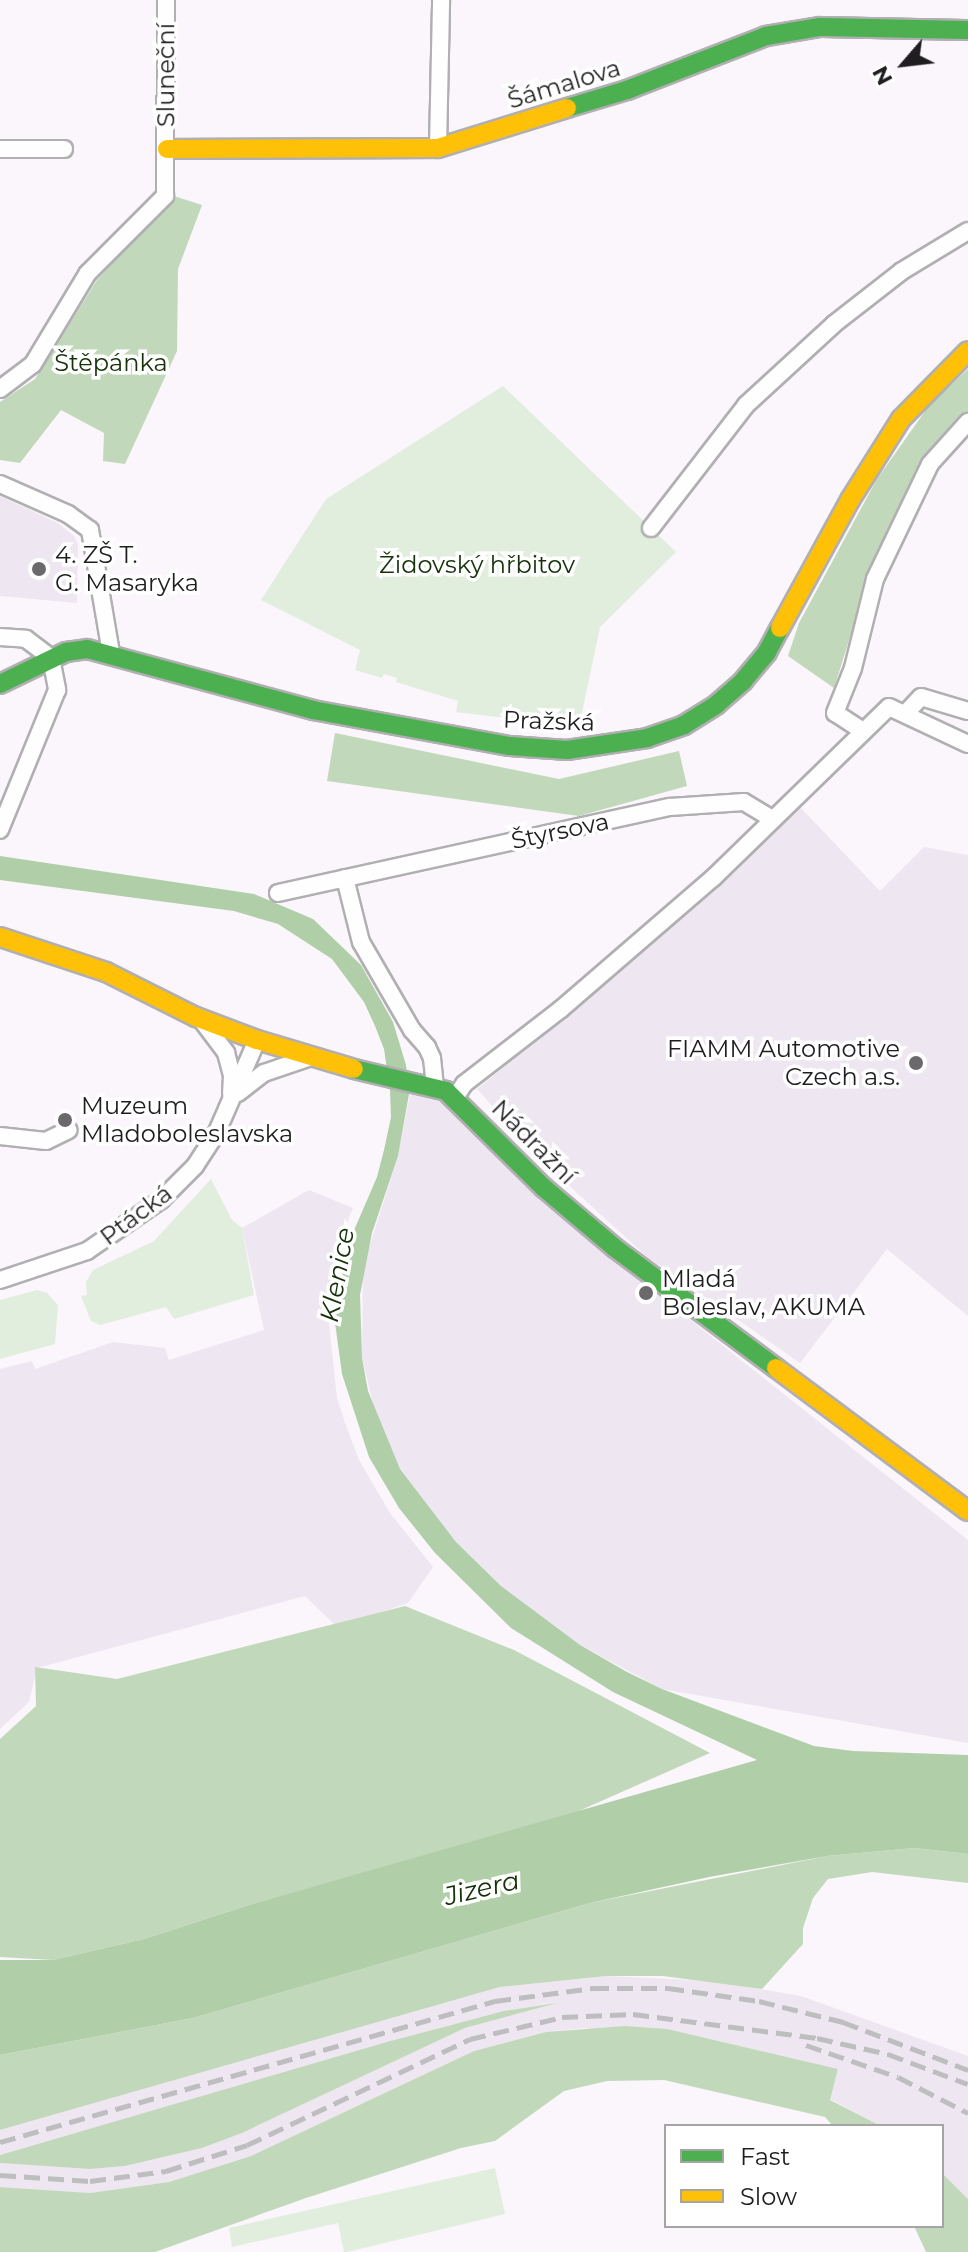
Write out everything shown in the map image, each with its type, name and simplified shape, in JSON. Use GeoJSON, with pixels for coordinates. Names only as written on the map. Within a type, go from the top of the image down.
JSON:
{"type":"FeatureCollection","features":[{"type":"Feature","properties":{"kind":"street","name":"Sluneční"},"geometry":{"type":"LineString","coordinates":[[0,389],[33,364],[88,273],[165,196],[166,0]]}},
{"type":"Feature","properties":{"kind":"street"},"geometry":{"type":"LineString","coordinates":[[438,148],[441,0]]}},
{"type":"Feature","properties":{"kind":"street","name":"Šámalova"},"geometry":{"type":"LineString","coordinates":[[167,149],[438,148],[627,90],[766,36],[833,27],[968,30]]}},
{"type":"Feature","properties":{"kind":"street"},"geometry":{"type":"LineString","coordinates":[[0,149],[64,149]]}},
{"type":"Feature","properties":{"kind":"street"},"geometry":{"type":"LineString","coordinates":[[651,528],[746,405],[834,324],[902,271],[968,231]]}},
{"type":"Feature","properties":{"kind":"street","name":"Pražská"},"geometry":{"type":"LineString","coordinates":[[0,684],[51,658],[87,649],[313,710],[510,746],[567,750],[614,746],[684,725],[717,704],[743,681],[767,652],[850,500],[901,419],[968,351]]}},
{"type":"Feature","properties":{"kind":"street"},"geometry":{"type":"LineString","coordinates":[[863,731],[835,713],[853,668],[875,579],[930,464],[968,422]]}},
{"type":"Feature","properties":{"kind":"street"},"geometry":{"type":"LineString","coordinates":[[0,484],[68,514],[90,530],[111,653]]}},
{"type":"Feature","properties":{"kind":"street"},"geometry":{"type":"LineString","coordinates":[[0,637],[26,639],[51,658],[57,690],[0,830]]}},
{"type":"Feature","properties":{"kind":"street"},"geometry":{"type":"LineString","coordinates":[[905,714],[921,697],[968,711]]}},
{"type":"Feature","properties":{"kind":"street"},"geometry":{"type":"LineString","coordinates":[[455,1098],[464,1084],[561,1009],[713,878],[889,707],[968,744]]}},
{"type":"Feature","properties":{"kind":"street","name":"Štyrsova"},"geometry":{"type":"LineString","coordinates":[[278,893],[670,807],[744,802],[772,819]]}},
{"type":"Feature","properties":{"kind":"street"},"geometry":{"type":"LineString","coordinates":[[345,878],[361,942],[412,1030],[427,1047],[435,1087]]}},
{"type":"Feature","properties":{"kind":"street","name":"Nádražní"},"geometry":{"type":"LineString","coordinates":[[0,937],[106,972],[196,1017],[257,1040],[309,1058],[435,1087],[455,1098],[544,1188],[615,1248],[968,1511]]}},
{"type":"Feature","properties":{"kind":"street","name":"Ptácká"},"geometry":{"type":"LineString","coordinates":[[196,1017],[218,1039],[226,1053],[232,1076],[231,1100]]}},
{"type":"Feature","properties":{"kind":"street","name":"Ptácká"},"geometry":{"type":"LineString","coordinates":[[0,1280],[87,1251],[134,1222],[195,1166],[216,1134],[257,1040]]}},
{"type":"Feature","properties":{"kind":"street","name":"Ptácká"},"geometry":{"type":"LineString","coordinates":[[231,1100],[264,1073],[309,1058]]}},
{"type":"Feature","properties":{"kind":"street"},"geometry":{"type":"LineString","coordinates":[[0,1136],[46,1141],[69,1130]]}},
{"type":"Feature","properties":{"kind":"shaded area","name":"4. ZŠ T. G. Masaryka"},"geometry":{"type":"Polygon","coordinates":[[[0,496],[58,523],[74,536],[78,545],[77,603],[0,596],[0,496]]]}},
{"type":"Feature","properties":{"kind":"shaded area"},"geometry":{"type":"Polygon","coordinates":[[[801,808],[880,891],[924,847],[968,855],[968,1316],[887,1249],[800,1363],[646,1256],[540,1159],[477,1089],[617,973],[763,837],[801,808]]]}},
{"type":"Feature","properties":{"kind":"shaded area"},"geometry":{"type":"Polygon","coordinates":[[[410,1094],[450,1105],[539,1200],[968,1540],[968,1743],[662,1689],[580,1645],[542,1619],[501,1586],[456,1542],[400,1469],[377,1420],[362,1358],[363,1267],[398,1156],[410,1094]]]}},
{"type":"Feature","properties":{"kind":"shaded area"},"geometry":{"type":"Polygon","coordinates":[[[309,1190],[353,1208],[340,1241],[328,1314],[337,1398],[345,1423],[359,1460],[390,1513],[433,1567],[408,1603],[337,1627],[305,1596],[37,1668],[29,1702],[0,1729],[0,1369],[32,1361],[35,1369],[113,1342],[165,1348],[169,1360],[264,1330],[242,1228],[309,1190]]]}},
{"type":"Feature","properties":{"kind":"shaded area"},"geometry":{"type":"Polygon","coordinates":[[[606,1976],[713,1981],[801,1996],[968,2056],[968,2199],[944,2175],[944,2124],[877,2124],[830,2099],[838,2069],[585,2028],[546,2032],[474,2051],[251,2156],[169,2182],[90,2193],[0,2187],[0,2163],[90,2169],[125,2166],[202,2148],[242,2133],[465,2028],[550,2004],[450,2025],[0,2155],[0,2130],[500,1987],[606,1976]]]}},
{"type":"Feature","properties":{"kind":"green space","name":"Štěpánka"},"geometry":{"type":"Polygon","coordinates":[[[174,196],[202,205],[178,269],[177,351],[125,464],[103,461],[104,433],[61,410],[20,463],[0,460],[0,402],[35,379],[97,280],[174,196]]]}},
{"type":"Feature","properties":{"kind":"green space"},"geometry":{"type":"Polygon","coordinates":[[[968,369],[968,412],[924,460],[872,568],[834,688],[788,656],[799,623],[877,479],[928,407],[968,369]]]}},
{"type":"Feature","properties":{"kind":"green space","name":"Židovský hřbitov"},"geometry":{"type":"Polygon","coordinates":[[[503,386],[676,552],[600,627],[579,727],[456,712],[458,701],[396,682],[397,678],[384,674],[382,678],[355,670],[360,650],[261,600],[326,499],[503,386]]]}},
{"type":"Feature","properties":{"kind":"green space"},"geometry":{"type":"Polygon","coordinates":[[[335,733],[559,779],[679,751],[687,786],[579,816],[327,781],[335,733]]]}},
{"type":"Feature","properties":{"kind":"green space"},"geometry":{"type":"Polygon","coordinates":[[[211,1179],[232,1220],[242,1228],[254,1295],[174,1319],[166,1307],[100,1325],[91,1321],[81,1296],[87,1295],[86,1282],[93,1270],[154,1241],[211,1179]]]}},
{"type":"Feature","properties":{"kind":"green space"},"geometry":{"type":"Polygon","coordinates":[[[37,1290],[47,1293],[58,1305],[55,1344],[0,1359],[0,1300],[37,1290]]]}},
{"type":"Feature","properties":{"kind":"green space"},"geometry":{"type":"Polygon","coordinates":[[[405,1606],[514,1650],[710,1753],[565,1817],[249,1905],[144,1939],[53,1960],[0,1957],[0,1739],[36,1706],[35,1667],[117,1679],[405,1606]]]}},
{"type":"Feature","properties":{"kind":"green space"},"geometry":{"type":"Polygon","coordinates":[[[914,1848],[968,1854],[968,1883],[872,1872],[828,1879],[813,1898],[803,1928],[803,1944],[762,1989],[663,1976],[606,1976],[500,1987],[0,2130],[0,2055],[193,2018],[590,1903],[827,1856],[914,1848]]]}},
{"type":"Feature","properties":{"kind":"green space"},"geometry":{"type":"Polygon","coordinates":[[[557,2003],[465,2028],[242,2133],[202,2148],[125,2166],[90,2169],[0,2163],[0,2155],[387,2042],[504,2011],[557,2003]]]}},
{"type":"Feature","properties":{"kind":"green space"},"geometry":{"type":"Polygon","coordinates":[[[625,2026],[667,2029],[838,2069],[830,2100],[877,2124],[831,2124],[825,2117],[664,2080],[607,2081],[564,2091],[495,2141],[461,2148],[306,2198],[155,2252],[0,2252],[0,2187],[90,2193],[169,2182],[251,2156],[474,2051],[546,2032],[625,2026]]]}},
{"type":"Feature","properties":{"kind":"green space"},"geometry":{"type":"Polygon","coordinates":[[[495,2168],[505,2214],[347,2252],[344,2252],[338,2223],[232,2247],[229,2228],[495,2168]]]}},
{"type":"Feature","properties":{"kind":"green space"},"geometry":{"type":"Polygon","coordinates":[[[944,2175],[968,2199],[968,2252],[926,2252],[915,2228],[944,2228],[944,2175]]]}},
{"type":"Feature","properties":{"kind":"water","name":"Jizera"},"geometry":{"type":"Polygon","coordinates":[[[0,856],[254,894],[313,919],[361,965],[393,1022],[406,1065],[409,1094],[398,1156],[372,1233],[360,1295],[362,1358],[368,1391],[400,1469],[456,1542],[501,1586],[580,1645],[627,1672],[662,1689],[814,1746],[853,1751],[968,1755],[968,1854],[914,1848],[827,1856],[709,1877],[590,1903],[193,2018],[0,2055],[0,1960],[53,1960],[144,1939],[249,1905],[757,1760],[613,1692],[511,1628],[435,1553],[399,1508],[369,1457],[342,1374],[334,1315],[349,1242],[377,1177],[384,1150],[391,1117],[390,1091],[384,1049],[375,1026],[364,1002],[332,959],[278,924],[234,911],[0,880],[0,856]]]}},
{"type":"Feature","properties":{"kind":"railway"},"geometry":{"type":"LineString","coordinates":[[0,2142],[495,2001],[593,1988],[668,1988],[759,2001],[843,2022],[968,2070]]}},
{"type":"Feature","properties":{"kind":"railway"},"geometry":{"type":"LineString","coordinates":[[0,2175],[90,2181],[166,2171],[247,2145],[470,2039],[562,2017],[633,2014],[817,2038],[888,2054],[968,2084]]}},
{"type":"Feature","properties":{"kind":"railway"},"geometry":{"type":"LineString","coordinates":[[806,2045],[898,2077],[968,2113]]}},
{"type":"Feature","properties":{"kind":"traffic: fast"},"geometry":{"type":"LineString","coordinates":[[567,108],[627,90],[766,36],[820,27],[968,30]]}},
{"type":"Feature","properties":{"kind":"traffic: fast"},"geometry":{"type":"LineString","coordinates":[[0,684],[66,652],[87,649],[313,710],[510,746],[567,750],[647,738],[684,725],[717,704],[743,681],[767,652],[780,628]]}},
{"type":"Feature","properties":{"kind":"traffic: fast"},"geometry":{"type":"LineString","coordinates":[[354,1069],[446,1091],[544,1188],[615,1248],[776,1368]]}},
{"type":"Feature","properties":{"kind":"traffic: slow"},"geometry":{"type":"LineString","coordinates":[[167,149],[438,148],[567,108]]}},
{"type":"Feature","properties":{"kind":"traffic: slow"},"geometry":{"type":"LineString","coordinates":[[780,628],[850,500],[901,419],[968,351]]}},
{"type":"Feature","properties":{"kind":"traffic: slow"},"geometry":{"type":"LineString","coordinates":[[0,937],[106,972],[196,1017],[257,1040],[354,1069]]}},
{"type":"Feature","properties":{"kind":"traffic: slow"},"geometry":{"type":"LineString","coordinates":[[776,1368],[968,1511]]}},
{"type":"Feature","properties":{"kind":"place","name":"4. ZŠ T. G. Masaryka"},"geometry":{"type":"Point","coordinates":[39,569]}},
{"type":"Feature","properties":{"kind":"place","name":"FIAMM Automotive Czech a.s."},"geometry":{"type":"Point","coordinates":[916,1063]}},
{"type":"Feature","properties":{"kind":"place","name":"Muzeum Mladoboleslavska"},"geometry":{"type":"Point","coordinates":[65,1120]}},
{"type":"Feature","properties":{"kind":"place","name":"Mladá Boleslav, AKUMA"},"geometry":{"type":"Point","coordinates":[646,1293]}},
{"type":"Feature","properties":{"kind":"water label","name":"Klenice"},"geometry":{"type":"Point","coordinates":[338,1275]}}]}
